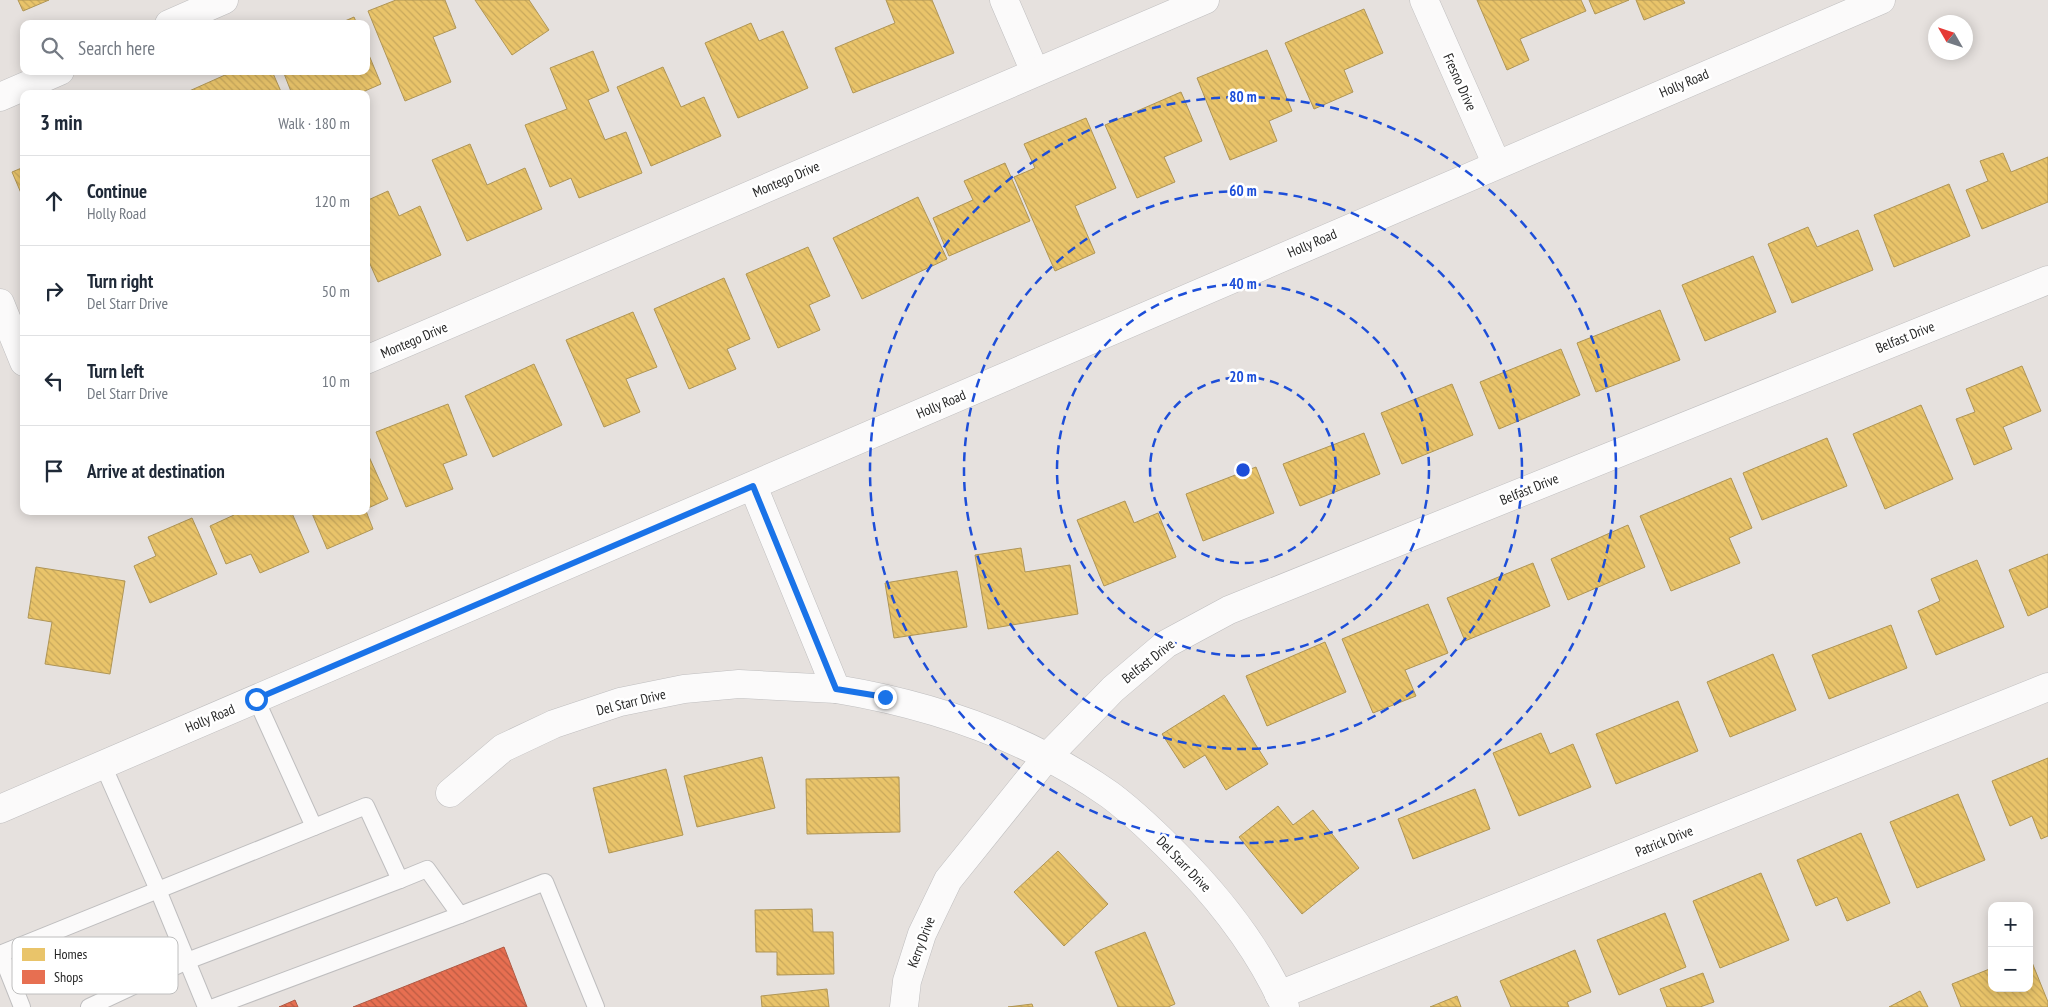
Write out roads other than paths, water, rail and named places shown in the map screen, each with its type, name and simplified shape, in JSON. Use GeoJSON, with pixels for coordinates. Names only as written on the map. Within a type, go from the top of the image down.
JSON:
{"type":"FeatureCollection","features":[{"type":"Feature","properties":{"kind":"street"},"geometry":{"type":"LineString","coordinates":[[178,20],[224,0]]}},
{"type":"Feature","properties":{"kind":"street"},"geometry":{"type":"LineString","coordinates":[[1004,0],[1034,72]]}},
{"type":"Feature","properties":{"kind":"street","name":"Montego Drive"},"geometry":{"type":"LineString","coordinates":[[370,358],[1205,0]]}},
{"type":"Feature","properties":{"kind":"street","name":"Fresno Drive"},"geometry":{"type":"LineString","coordinates":[[1424,0],[1496,163]]}},
{"type":"Feature","properties":{"kind":"street","name":"Holly Road"},"geometry":{"type":"LineString","coordinates":[[0,809],[753,486],[1496,163],[1881,0]]}},
{"type":"Feature","properties":{"kind":"street"},"geometry":{"type":"LineString","coordinates":[[0,97],[51,75]]}},
{"type":"Feature","properties":{"kind":"street","name":"Belfast Drive"},"geometry":{"type":"LineString","coordinates":[[1047,757],[1112,689],[1166,644],[1229,610],[2048,280]]}},
{"type":"Feature","properties":{"kind":"street"},"geometry":{"type":"LineString","coordinates":[[0,304],[20,352]]}},
{"type":"Feature","properties":{"kind":"street"},"geometry":{"type":"LineString","coordinates":[[753,486],[836,689]]}},
{"type":"Feature","properties":{"kind":"street","name":"Del Starr Drive"},"geometry":{"type":"LineString","coordinates":[[450,793],[503,748],[554,724],[620,702],[684,689],[739,684],[836,689],[885,697],[989,730],[1047,757],[1110,796],[1167,845],[1208,888],[1247,938],[1282,1001]]}},
{"type":"Feature","properties":{"kind":"street","name":"Patrick Drive"},"geometry":{"type":"LineString","coordinates":[[1282,1001],[2048,687]]}},
{"type":"Feature","properties":{"kind":"street","name":"Kerry Drive"},"geometry":{"type":"LineString","coordinates":[[904,1007],[907,981],[922,934],[948,880],[1047,757]]}},
{"type":"Feature","properties":{"kind":"lane"},"geometry":{"type":"LineString","coordinates":[[256,699],[314,827]]}},
{"type":"Feature","properties":{"kind":"lane"},"geometry":{"type":"LineString","coordinates":[[103,765],[177,937]]}},
{"type":"Feature","properties":{"kind":"lane"},"geometry":{"type":"LineString","coordinates":[[42,937],[366,806],[400,880]]}},
{"type":"Feature","properties":{"kind":"lane"},"geometry":{"type":"LineString","coordinates":[[178,965],[427,869],[460,915]]}},
{"type":"Feature","properties":{"kind":"lane"},"geometry":{"type":"LineString","coordinates":[[214,1007],[545,882],[596,1007]]}},
{"type":"Feature","properties":{"kind":"lane"},"geometry":{"type":"LineString","coordinates":[[178,939],[206,1007]]}},
{"type":"Feature","properties":{"kind":"lane"},"geometry":{"type":"LineString","coordinates":[[12,949],[0,954],[12,983]]}},
{"type":"Feature","properties":{"kind":"lane"},"geometry":{"type":"LineString","coordinates":[[17,994],[22,1007]]}},
{"type":"Feature","properties":{"kind":"lane"},"geometry":{"type":"LineString","coordinates":[[89,1007],[117,994]]}}]}
